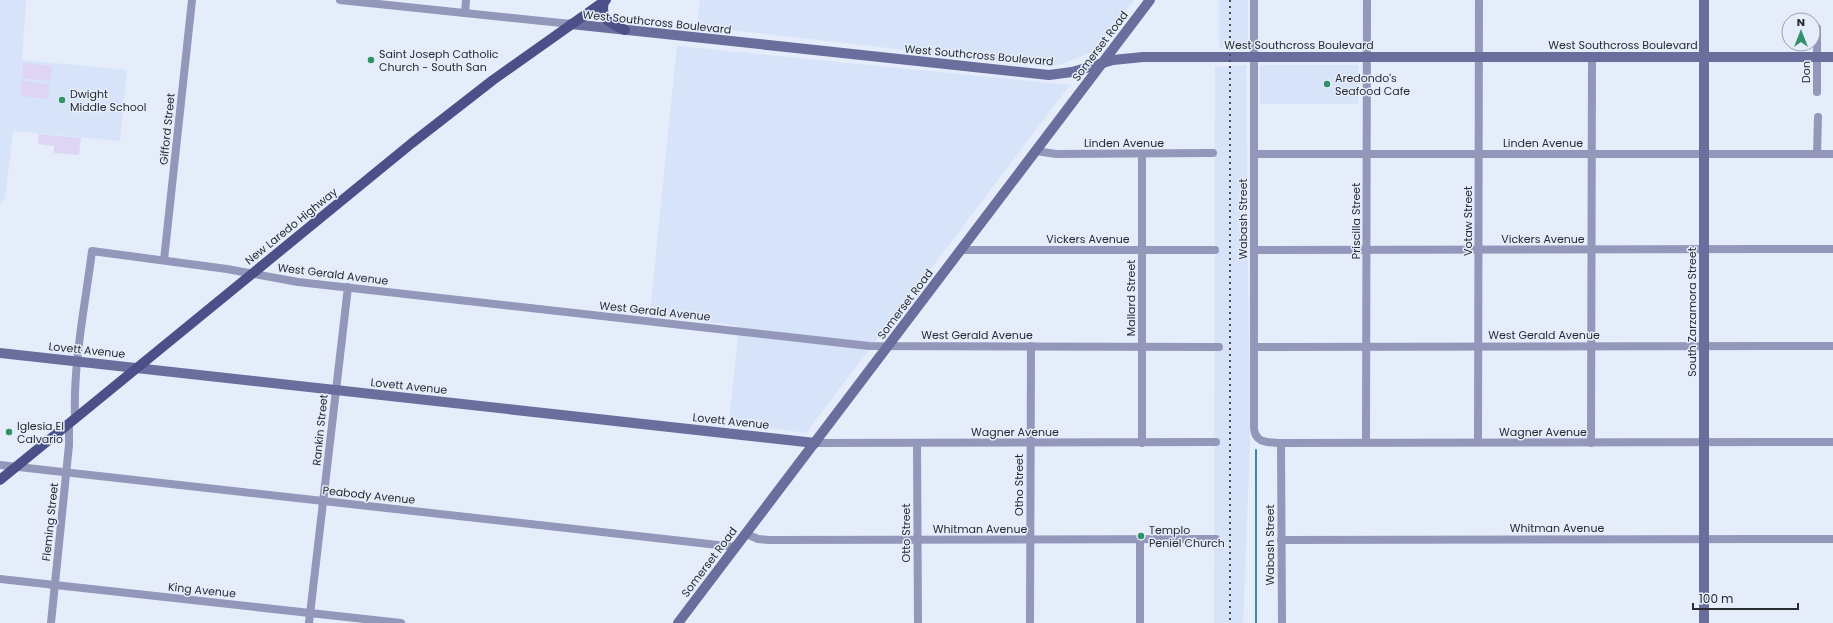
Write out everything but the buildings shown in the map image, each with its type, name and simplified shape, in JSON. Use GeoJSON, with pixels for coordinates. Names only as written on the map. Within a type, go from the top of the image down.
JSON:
{"type":"FeatureCollection","features":[{"type":"Feature","properties":{"kind":"main road","name":"New Laredo Highway"},"geometry":{"type":"LineString","coordinates":[[0,480],[412,143],[493,80],[605,0]]}},
{"type":"Feature","properties":{"kind":"main road"},"geometry":{"type":"LineString","coordinates":[[605,0],[603,14],[605,19],[625,30]]}},
{"type":"Feature","properties":{"kind":"main road","name":"Somerset Road"},"geometry":{"type":"LineString","coordinates":[[678,623],[1150,0]]}},
{"type":"Feature","properties":{"kind":"main road","name":"South Zarzamora Street"},"geometry":{"type":"LineString","coordinates":[[1704,0],[1704,623]]}},
{"type":"Feature","properties":{"kind":"main road","name":"West Southcross Boulevard"},"geometry":{"type":"LineString","coordinates":[[571,24],[1033,74],[1061,74],[1121,59],[1143,57],[1833,57]]}},
{"type":"Feature","properties":{"kind":"main road","name":"Lovett Avenue"},"geometry":{"type":"LineString","coordinates":[[0,353],[815,443]]}},
{"type":"Feature","properties":{"kind":"street","name":"Gifford Street"},"geometry":{"type":"LineString","coordinates":[[164,260],[192,0]]}},
{"type":"Feature","properties":{"kind":"street","name":"West Southcross Boulevard"},"geometry":{"type":"LineString","coordinates":[[340,0],[571,24]]}},
{"type":"Feature","properties":{"kind":"street"},"geometry":{"type":"LineString","coordinates":[[465,13],[466,0]]}},
{"type":"Feature","properties":{"kind":"street","name":"Wabash Street"},"geometry":{"type":"LineString","coordinates":[[1254,0],[1254,428],[1256,437]]}},
{"type":"Feature","properties":{"kind":"street","name":"Priscilla Street"},"geometry":{"type":"LineString","coordinates":[[1366,442],[1367,0]]}},
{"type":"Feature","properties":{"kind":"street","name":"Votaw Street"},"geometry":{"type":"LineString","coordinates":[[1478,442],[1479,0]]}},
{"type":"Feature","properties":{"kind":"street","name":"Don"},"geometry":{"type":"LineString","coordinates":[[1817,52],[1817,92]]}},
{"type":"Feature","properties":{"kind":"street"},"geometry":{"type":"LineString","coordinates":[[1591,443],[1593,346],[1592,57]]}},
{"type":"Feature","properties":{"kind":"street"},"geometry":{"type":"LineString","coordinates":[[1817,154],[1818,116]]}},
{"type":"Feature","properties":{"kind":"street","name":"Linden Avenue"},"geometry":{"type":"LineString","coordinates":[[1036,151],[1056,154],[1213,154]]}},
{"type":"Feature","properties":{"kind":"street","name":"Mallard Street"},"geometry":{"type":"LineString","coordinates":[[1142,154],[1142,443]]}},
{"type":"Feature","properties":{"kind":"street","name":"Linden Avenue"},"geometry":{"type":"LineString","coordinates":[[1254,154],[1833,154]]}},
{"type":"Feature","properties":{"kind":"street","name":"Vickers Avenue"},"geometry":{"type":"LineString","coordinates":[[1254,250],[1592,251],[1833,249]]}},
{"type":"Feature","properties":{"kind":"street","name":"Vickers Avenue"},"geometry":{"type":"LineString","coordinates":[[960,250],[1215,250]]}},
{"type":"Feature","properties":{"kind":"street","name":"West Gerald Avenue"},"geometry":{"type":"LineString","coordinates":[[92,251],[164,260],[298,282],[869,346],[1219,347]]}},
{"type":"Feature","properties":{"kind":"street","name":"Fleming Street"},"geometry":{"type":"LineString","coordinates":[[51,623],[78,361],[92,251]]}},
{"type":"Feature","properties":{"kind":"street","name":"Rankin Street"},"geometry":{"type":"LineString","coordinates":[[309,623],[348,287]]}},
{"type":"Feature","properties":{"kind":"street","name":"Otho Street"},"geometry":{"type":"LineString","coordinates":[[1030,346],[1030,623]]}},
{"type":"Feature","properties":{"kind":"street","name":"West Gerald Avenue"},"geometry":{"type":"LineString","coordinates":[[1254,347],[1833,346]]}},
{"type":"Feature","properties":{"kind":"street","name":"Wagner Avenue"},"geometry":{"type":"LineString","coordinates":[[1256,437],[1261,441],[1281,443],[1833,442]]}},
{"type":"Feature","properties":{"kind":"street","name":"Wagner Avenue"},"geometry":{"type":"LineString","coordinates":[[815,443],[1216,442]]}},
{"type":"Feature","properties":{"kind":"street","name":"Otto Street"},"geometry":{"type":"LineString","coordinates":[[917,443],[918,623]]}},
{"type":"Feature","properties":{"kind":"street","name":"Wabash Street"},"geometry":{"type":"LineString","coordinates":[[1281,443],[1282,623]]}},
{"type":"Feature","properties":{"kind":"street","name":"Peabody Avenue"},"geometry":{"type":"LineString","coordinates":[[0,465],[736,547]]}},
{"type":"Feature","properties":{"kind":"street","name":"Whitman Avenue"},"geometry":{"type":"LineString","coordinates":[[746,534],[758,539],[769,540],[1216,539]]}},
{"type":"Feature","properties":{"kind":"street","name":"Whitman Avenue"},"geometry":{"type":"LineString","coordinates":[[1281,540],[1833,539]]}},
{"type":"Feature","properties":{"kind":"street"},"geometry":{"type":"LineString","coordinates":[[1140,540],[1140,623]]}},
{"type":"Feature","properties":{"kind":"street","name":"King Avenue"},"geometry":{"type":"LineString","coordinates":[[0,579],[401,623]]}},
{"type":"Feature","properties":{"kind":"shaded area","name":"Dwight Middle School"},"geometry":{"type":"Polygon","coordinates":[[[0,0],[26,0],[22,60],[127,70],[120,141],[13,131],[5,198],[0,205],[0,0]]]}},
{"type":"Feature","properties":{"kind":"shaded area"},"geometry":{"type":"Polygon","coordinates":[[[700,0],[1134,0],[1094,52],[1052,67],[697,26],[700,0]]]}},
{"type":"Feature","properties":{"kind":"shaded area"},"geometry":{"type":"Polygon","coordinates":[[[1219,0],[1248,0],[1248,47],[1219,48],[1219,0]]]}},
{"type":"Feature","properties":{"kind":"shaded area"},"geometry":{"type":"Polygon","coordinates":[[[677,46],[1070,85],[806,433],[729,422],[739,326],[650,314],[677,46]]]}},
{"type":"Feature","properties":{"kind":"shaded area"},"geometry":{"type":"Polygon","coordinates":[[[23,63],[52,66],[50,81],[22,78],[23,63]]]}},
{"type":"Feature","properties":{"kind":"shaded area"},"geometry":{"type":"Polygon","coordinates":[[[1246,65],[1250,443],[1243,623],[1214,623],[1215,67],[1246,65]]]}},
{"type":"Feature","properties":{"kind":"shaded area"},"geometry":{"type":"Polygon","coordinates":[[[1260,65],[1358,65],[1358,104],[1260,104],[1260,65]]]}},
{"type":"Feature","properties":{"kind":"shaded area"},"geometry":{"type":"Polygon","coordinates":[[[22,81],[50,84],[48,99],[20,96],[22,81]]]}},
{"type":"Feature","properties":{"kind":"shaded area"},"geometry":{"type":"Polygon","coordinates":[[[39,134],[81,138],[79,155],[54,153],[54,146],[38,144],[39,134]]]}},
{"type":"Feature","properties":{"kind":"waterway"},"geometry":{"type":"LineString","coordinates":[[1256,450],[1256,623]]}},
{"type":"Feature","properties":{"kind":"railway"},"geometry":{"type":"LineString","coordinates":[[1230,0],[1230,623]]}},
{"type":"Feature","properties":{"kind":"place","name":"Saint Joseph Catholic Church - South San"},"geometry":{"type":"Point","coordinates":[371,60]}},
{"type":"Feature","properties":{"kind":"place","name":"Aredondo's Seafood Cafe"},"geometry":{"type":"Point","coordinates":[1327,84]}},
{"type":"Feature","properties":{"kind":"place","name":"Dwight Middle School"},"geometry":{"type":"Point","coordinates":[62,100]}},
{"type":"Feature","properties":{"kind":"place","name":"Iglesia El Calvario"},"geometry":{"type":"Point","coordinates":[9,432]}},
{"type":"Feature","properties":{"kind":"place","name":"Templo Peniel Church"},"geometry":{"type":"Point","coordinates":[1141,536]}}]}
